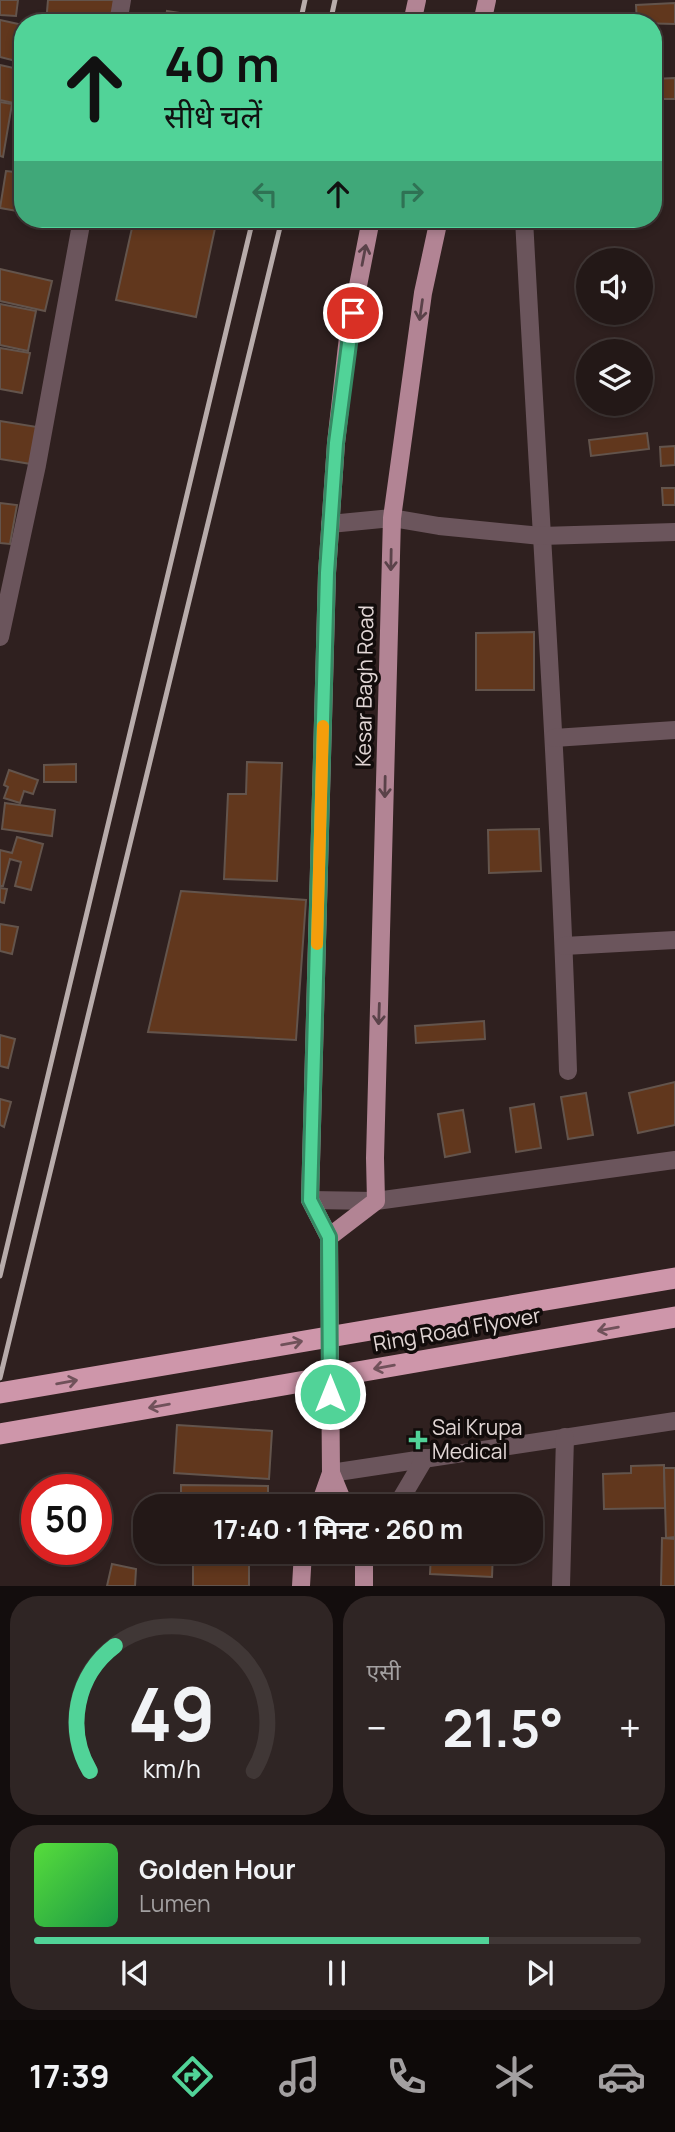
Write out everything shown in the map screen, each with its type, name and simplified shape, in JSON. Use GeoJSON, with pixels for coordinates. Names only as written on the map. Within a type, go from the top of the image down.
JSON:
{"type":"FeatureCollection","features":[{"type":"Feature","properties":{"kind":"highway","name":"Ring Road Flyover"},"geometry":{"type":"LineString","coordinates":[[0,1393],[675,1278]]}},
{"type":"Feature","properties":{"kind":"highway","name":"Ring Road Flyover"},"geometry":{"type":"LineString","coordinates":[[0,1434],[675,1317]]}},
{"type":"Feature","properties":{"kind":"main road"},"geometry":{"type":"LineString","coordinates":[[324,1494],[331,1473],[329,1237],[310,1200],[327,573],[336,443],[348,337],[369,228]]}},
{"type":"Feature","properties":{"kind":"main road","name":"Kesar Bagh Road"},"geometry":{"type":"LineString","coordinates":[[376,1201],[392,518],[423,293],[437,228]]}},
{"type":"Feature","properties":{"kind":"main road"},"geometry":{"type":"LineString","coordinates":[[329,1237],[376,1201]]}},
{"type":"Feature","properties":{"kind":"main road"},"geometry":{"type":"LineString","coordinates":[[331,1473],[340,1494]]}},
{"type":"Feature","properties":{"kind":"main road"},"geometry":{"type":"LineString","coordinates":[[301,1586],[302,1564]]}},
{"type":"Feature","properties":{"kind":"main road"},"geometry":{"type":"LineString","coordinates":[[364,1586],[365,1564]]}},
{"type":"Feature","properties":{"kind":"street"},"geometry":{"type":"LineString","coordinates":[[0,637],[37,466],[80,228]]}},
{"type":"Feature","properties":{"kind":"street"},"geometry":{"type":"LineString","coordinates":[[524,228],[554,738],[568,1071]]}},
{"type":"Feature","properties":{"kind":"street"},"geometry":{"type":"LineString","coordinates":[[330,524],[392,518],[439,526],[541,536],[675,532]]}},
{"type":"Feature","properties":{"kind":"street"},"geometry":{"type":"LineString","coordinates":[[554,738],[675,730]]}},
{"type":"Feature","properties":{"kind":"street"},"geometry":{"type":"LineString","coordinates":[[564,946],[675,940]]}},
{"type":"Feature","properties":{"kind":"street"},"geometry":{"type":"LineString","coordinates":[[310,1200],[376,1201],[675,1160]]}},
{"type":"Feature","properties":{"kind":"street"},"geometry":{"type":"LineString","coordinates":[[331,1473],[675,1421]]}},
{"type":"Feature","properties":{"kind":"street"},"geometry":{"type":"LineString","coordinates":[[561,1586],[565,1437]]}},
{"type":"Feature","properties":{"kind":"street"},"geometry":{"type":"LineString","coordinates":[[404,1494],[425,1458]]}},
{"type":"Feature","properties":{"kind":"building"},"geometry":{"type":"Polygon","coordinates":[[[0,0],[18,0],[14,16],[0,15],[0,0]]]}},
{"type":"Feature","properties":{"kind":"building"},"geometry":{"type":"Polygon","coordinates":[[[48,0],[114,0],[113,14],[47,14],[48,0]]]}},
{"type":"Feature","properties":{"kind":"building"},"geometry":{"type":"Polygon","coordinates":[[[675,3],[675,24],[662,24],[662,14],[636,14],[636,5],[675,3]]]}},
{"type":"Feature","properties":{"kind":"building"},"geometry":{"type":"Polygon","coordinates":[[[0,20],[14,23],[14,60],[0,57],[0,20]]]}},
{"type":"Feature","properties":{"kind":"building"},"geometry":{"type":"Polygon","coordinates":[[[0,65],[14,68],[14,103],[0,100],[0,65]]]}},
{"type":"Feature","properties":{"kind":"building"},"geometry":{"type":"Polygon","coordinates":[[[675,78],[675,99],[662,99],[662,79],[675,78]]]}},
{"type":"Feature","properties":{"kind":"building"},"geometry":{"type":"Polygon","coordinates":[[[0,102],[12,104],[3,157],[0,156],[0,102]]]}},
{"type":"Feature","properties":{"kind":"building"},"geometry":{"type":"Polygon","coordinates":[[[6,171],[14,172],[14,210],[0,208],[6,171]]]}},
{"type":"Feature","properties":{"kind":"building"},"geometry":{"type":"Polygon","coordinates":[[[132,228],[215,228],[196,317],[116,300],[132,228]]]}},
{"type":"Feature","properties":{"kind":"building"},"geometry":{"type":"Polygon","coordinates":[[[0,269],[52,281],[45,311],[0,301],[0,269]]]}},
{"type":"Feature","properties":{"kind":"building"},"geometry":{"type":"Polygon","coordinates":[[[0,304],[36,311],[28,351],[0,345],[0,304]]]}},
{"type":"Feature","properties":{"kind":"building"},"geometry":{"type":"Polygon","coordinates":[[[0,348],[30,353],[22,393],[0,389],[0,348]]]}},
{"type":"Feature","properties":{"kind":"building"},"geometry":{"type":"Polygon","coordinates":[[[0,421],[37,427],[31,464],[0,459],[0,421]]]}},
{"type":"Feature","properties":{"kind":"building"},"geometry":{"type":"Polygon","coordinates":[[[647,433],[649,449],[591,456],[589,440],[647,433]]]}},
{"type":"Feature","properties":{"kind":"building"},"geometry":{"type":"Polygon","coordinates":[[[675,446],[675,465],[661,466],[660,447],[675,446]]]}},
{"type":"Feature","properties":{"kind":"building"},"geometry":{"type":"Polygon","coordinates":[[[662,488],[675,488],[675,505],[663,505],[662,488]]]}},
{"type":"Feature","properties":{"kind":"building"},"geometry":{"type":"Polygon","coordinates":[[[0,503],[17,505],[10,544],[0,543],[0,503]]]}},
{"type":"Feature","properties":{"kind":"building"},"geometry":{"type":"Polygon","coordinates":[[[534,632],[534,690],[476,690],[476,633],[534,632]]]}},
{"type":"Feature","properties":{"kind":"building"},"geometry":{"type":"Polygon","coordinates":[[[247,762],[282,763],[277,881],[224,879],[228,794],[246,794],[247,762]]]}},
{"type":"Feature","properties":{"kind":"building"},"geometry":{"type":"Polygon","coordinates":[[[76,764],[76,782],[44,782],[44,765],[76,764]]]}},
{"type":"Feature","properties":{"kind":"building"},"geometry":{"type":"Polygon","coordinates":[[[9,770],[38,780],[33,794],[24,791],[20,803],[4,798],[8,787],[4,785],[9,770]]]}},
{"type":"Feature","properties":{"kind":"building"},"geometry":{"type":"Polygon","coordinates":[[[5,803],[55,810],[52,836],[2,829],[5,803]]]}},
{"type":"Feature","properties":{"kind":"building"},"geometry":{"type":"Polygon","coordinates":[[[539,829],[541,871],[489,873],[488,830],[539,829]]]}},
{"type":"Feature","properties":{"kind":"building"},"geometry":{"type":"Polygon","coordinates":[[[17,837],[43,844],[31,890],[15,886],[21,862],[10,859],[3,886],[0,886],[0,850],[12,853],[17,837]]]}},
{"type":"Feature","properties":{"kind":"building"},"geometry":{"type":"Polygon","coordinates":[[[0,888],[7,889],[4,903],[0,902],[0,888]]]}},
{"type":"Feature","properties":{"kind":"building"},"geometry":{"type":"Polygon","coordinates":[[[181,891],[306,900],[296,1040],[148,1032],[181,891]]]}},
{"type":"Feature","properties":{"kind":"building"},"geometry":{"type":"Polygon","coordinates":[[[0,924],[18,927],[12,954],[0,951],[0,924]]]}},
{"type":"Feature","properties":{"kind":"building"},"geometry":{"type":"Polygon","coordinates":[[[484,1021],[485,1039],[416,1043],[415,1026],[484,1021]]]}},
{"type":"Feature","properties":{"kind":"building"},"geometry":{"type":"Polygon","coordinates":[[[0,1035],[15,1039],[8,1068],[0,1066],[0,1035]]]}},
{"type":"Feature","properties":{"kind":"building"},"geometry":{"type":"Polygon","coordinates":[[[675,1082],[675,1125],[638,1133],[629,1093],[675,1082]]]}},
{"type":"Feature","properties":{"kind":"building"},"geometry":{"type":"Polygon","coordinates":[[[586,1093],[593,1135],[568,1139],[561,1097],[586,1093]]]}},
{"type":"Feature","properties":{"kind":"building"},"geometry":{"type":"Polygon","coordinates":[[[0,1099],[11,1102],[4,1127],[0,1125],[0,1099]]]}},
{"type":"Feature","properties":{"kind":"building"},"geometry":{"type":"Polygon","coordinates":[[[534,1104],[541,1148],[516,1152],[510,1108],[534,1104]]]}},
{"type":"Feature","properties":{"kind":"building"},"geometry":{"type":"Polygon","coordinates":[[[463,1110],[470,1152],[445,1157],[438,1114],[463,1110]]]}},
{"type":"Feature","properties":{"kind":"building"},"geometry":{"type":"Polygon","coordinates":[[[177,1425],[272,1431],[269,1479],[174,1473],[177,1425]]]}},
{"type":"Feature","properties":{"kind":"building"},"geometry":{"type":"Polygon","coordinates":[[[664,1465],[665,1508],[604,1509],[603,1474],[631,1473],[631,1466],[664,1465]]]}},
{"type":"Feature","properties":{"kind":"building"},"geometry":{"type":"Polygon","coordinates":[[[664,1468],[675,1468],[675,1537],[666,1538],[664,1468]]]}},
{"type":"Feature","properties":{"kind":"building"},"geometry":{"type":"Polygon","coordinates":[[[181,1485],[268,1486],[268,1494],[181,1494],[181,1485]]]}},
{"type":"Feature","properties":{"kind":"building"},"geometry":{"type":"Polygon","coordinates":[[[662,1538],[675,1539],[675,1586],[661,1586],[662,1538]]]}},
{"type":"Feature","properties":{"kind":"building"},"geometry":{"type":"Polygon","coordinates":[[[112,1564],[136,1569],[135,1586],[107,1586],[112,1564]]]}},
{"type":"Feature","properties":{"kind":"building"},"geometry":{"type":"Polygon","coordinates":[[[193,1564],[249,1564],[249,1586],[193,1586],[193,1564]]]}},
{"type":"Feature","properties":{"kind":"building"},"geometry":{"type":"Polygon","coordinates":[[[430,1564],[493,1564],[492,1577],[430,1574],[430,1564]]]}},
{"type":"Feature","properties":{"kind":"railway"},"geometry":{"type":"LineString","coordinates":[[302,14],[305,0]]}},
{"type":"Feature","properties":{"kind":"railway"},"geometry":{"type":"LineString","coordinates":[[332,14],[335,0]]}},
{"type":"Feature","properties":{"kind":"railway"},"geometry":{"type":"LineString","coordinates":[[0,1276],[251,228]]}},
{"type":"Feature","properties":{"kind":"railway"},"geometry":{"type":"LineString","coordinates":[[0,1378],[280,228]]}},
{"type":"Feature","properties":{"kind":"slow traffic"},"geometry":{"type":"LineString","coordinates":[[317,944],[323,726]]}},
{"type":"Feature","properties":{"kind":"place","name":"Sai Krupa Medical"},"geometry":{"type":"Point","coordinates":[418,1440]}},
{"type":"Feature","properties":{"kind":"route"},"geometry":{"type":"LineString","coordinates":[[330,1394],[329,1237],[310,1200],[327,573],[336,443],[353,313]]}}]}
